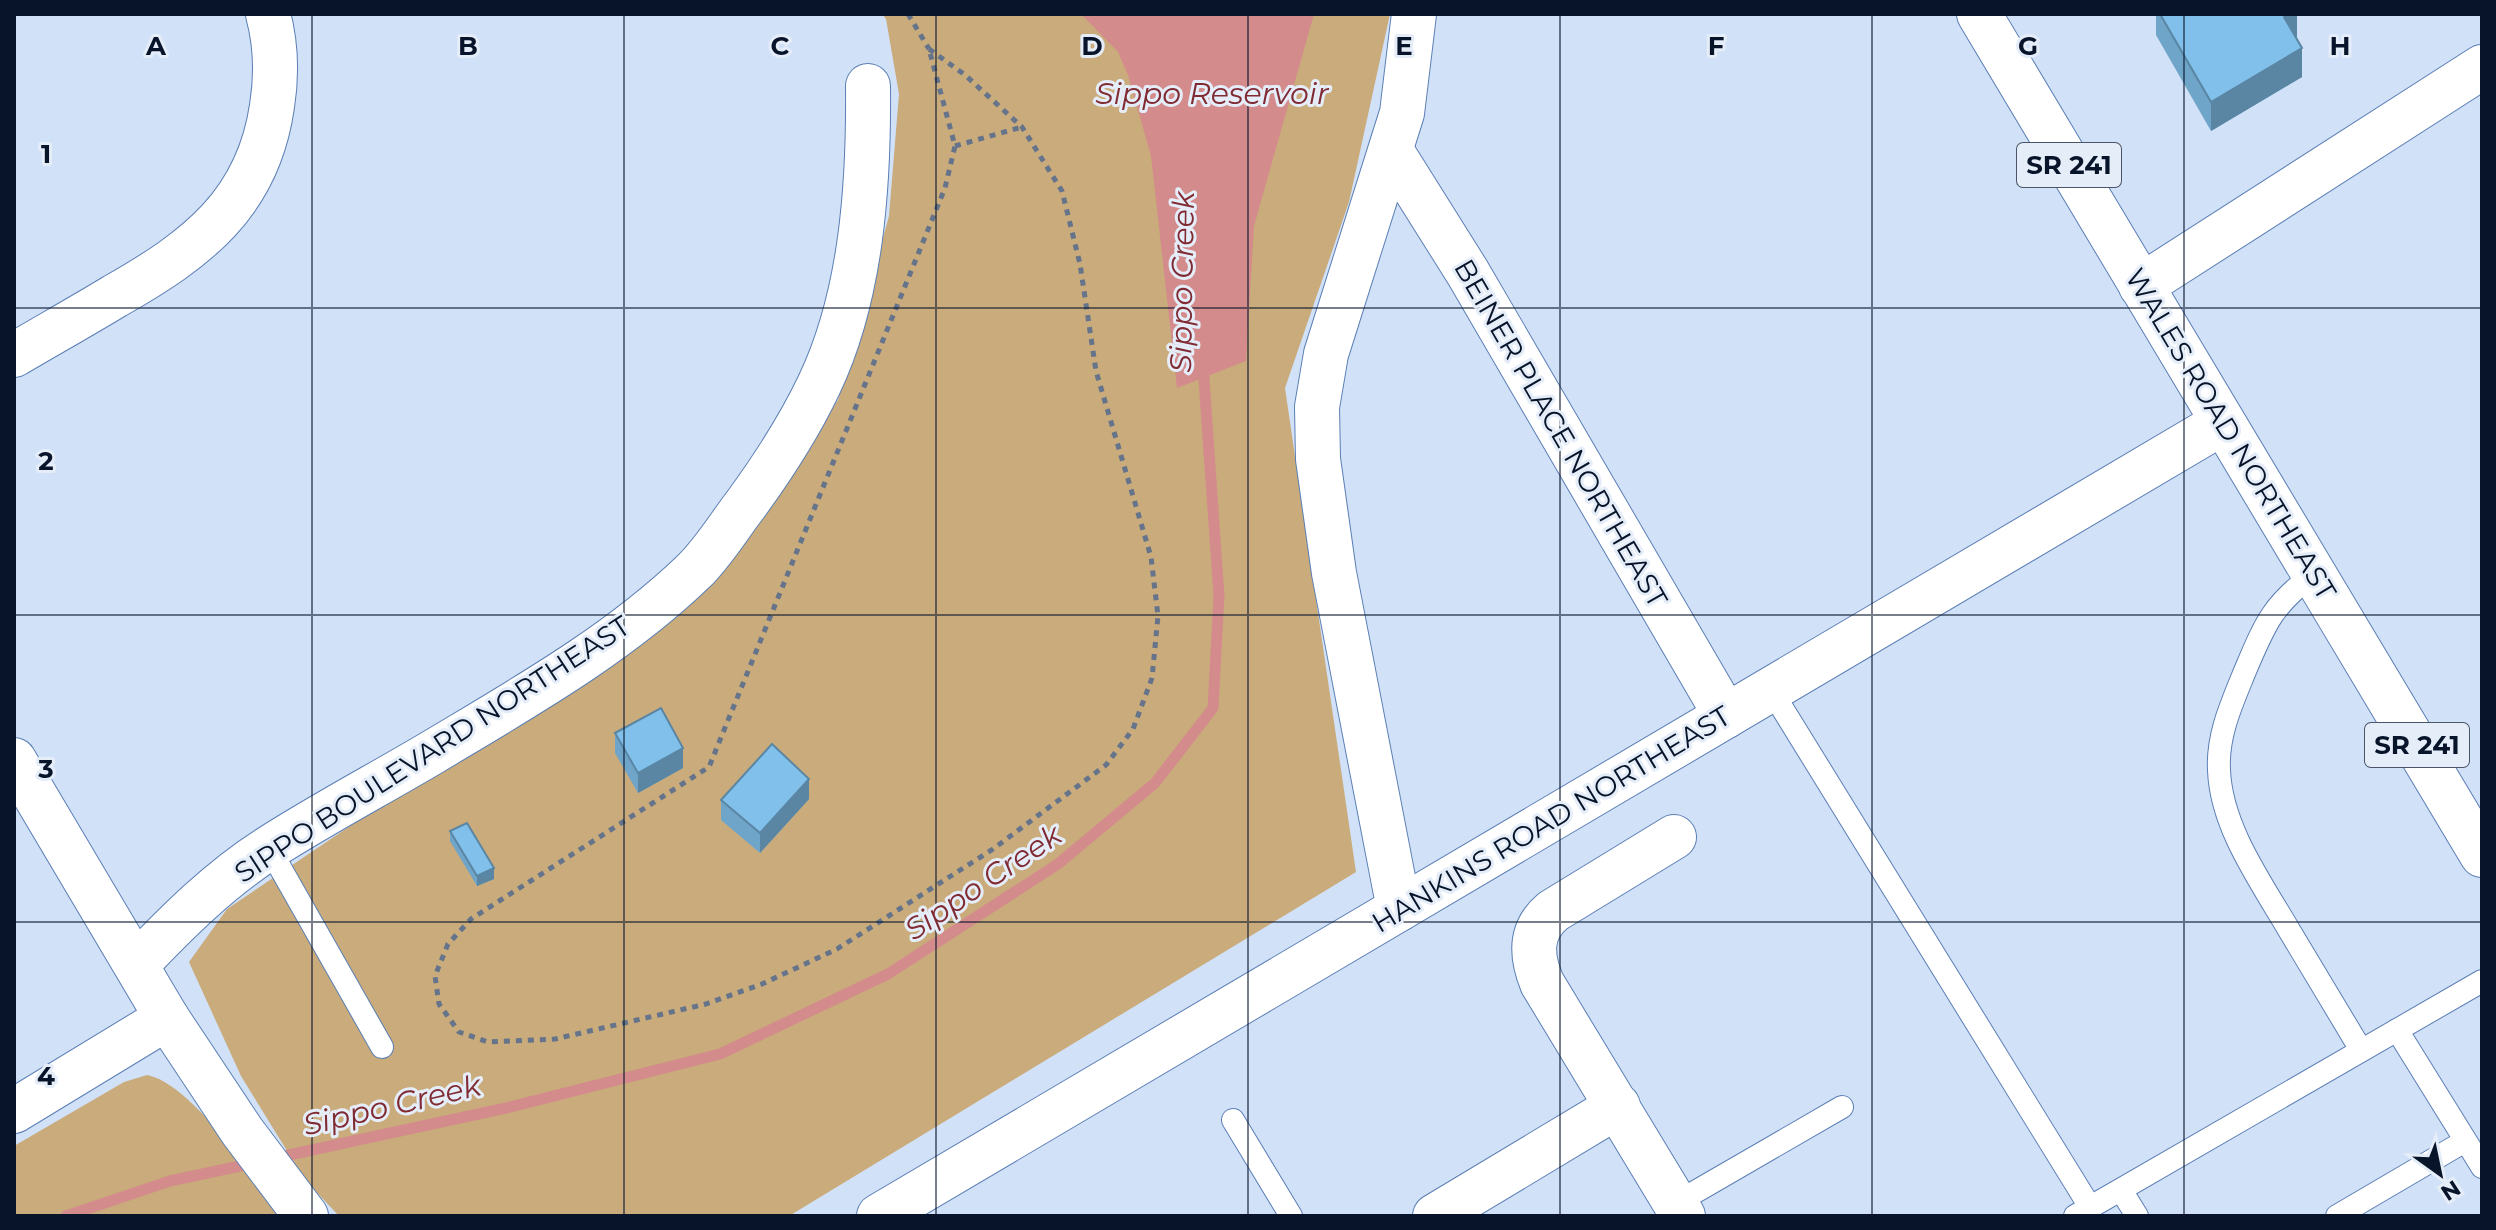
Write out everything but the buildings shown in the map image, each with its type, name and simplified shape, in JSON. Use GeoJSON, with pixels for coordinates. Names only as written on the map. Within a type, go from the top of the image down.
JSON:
{"type":"FeatureCollection","features":[{"type":"Feature","properties":{"kind":"street"},"geometry":{"type":"LineString","coordinates":[[14,355],[191,249],[236,202],[251,178],[269,130],[275,85],[273,33],[268,14]]}},
{"type":"Feature","properties":{"kind":"street"},"geometry":{"type":"LineString","coordinates":[[1399,909],[1334,573],[1318,459],[1317,407],[1326,354],[1402,113],[1414,14]]}},
{"type":"Feature","properties":{"kind":"street","name":"WALES ROAD NORTHEAST"},"geometry":{"type":"LineString","coordinates":[[1979,14],[2482,855]]}},
{"type":"Feature","properties":{"kind":"street"},"geometry":{"type":"LineString","coordinates":[[2141,286],[2482,67]]}},
{"type":"Feature","properties":{"kind":"street","name":"SIPPO BOULEVARD NORTHEAST"},"geometry":{"type":"LineString","coordinates":[[137,964],[210,893],[269,848],[515,703],[611,641],[695,570],[767,475],[796,429],[820,384],[837,338],[865,204],[868,86]]}},
{"type":"Feature","properties":{"kind":"street","name":"BEINER PLACE NORTHEAST"},"geometry":{"type":"LineString","coordinates":[[1392,152],[1468,273],[1726,716]]}},
{"type":"Feature","properties":{"kind":"street","name":"HANKINS ROAD NORTHEAST"},"geometry":{"type":"LineString","coordinates":[[879,1216],[2222,423]]}},
{"type":"Feature","properties":{"kind":"street"},"geometry":{"type":"LineString","coordinates":[[14,760],[167,1018],[242,1131],[298,1206]]}},
{"type":"Feature","properties":{"kind":"street"},"geometry":{"type":"LineString","coordinates":[[1674,837],[1543,919],[1534,941],[1534,957],[1542,983],[1680,1210]]}},
{"type":"Feature","properties":{"kind":"street"},"geometry":{"type":"LineString","coordinates":[[14,1111],[167,1018]]}},
{"type":"Feature","properties":{"kind":"street"},"geometry":{"type":"LineString","coordinates":[[1435,1216],[1618,1106]]}},
{"type":"Feature","properties":{"kind":"lane"},"geometry":{"type":"LineString","coordinates":[[2314,574],[2284,597],[2263,630],[2225,724],[2219,771],[2222,795],[2240,841],[2262,884],[2361,1050]]}},
{"type":"Feature","properties":{"kind":"lane"},"geometry":{"type":"LineString","coordinates":[[1771,690],[2083,1212],[2482,981]]}},
{"type":"Feature","properties":{"kind":"lane"},"geometry":{"type":"LineString","coordinates":[[269,848],[382,1047]]}},
{"type":"Feature","properties":{"kind":"lane"},"geometry":{"type":"LineString","coordinates":[[2397,1030],[2482,1167]]}},
{"type":"Feature","properties":{"kind":"lane"},"geometry":{"type":"LineString","coordinates":[[1680,1210],[1842,1107]]}},
{"type":"Feature","properties":{"kind":"lane"},"geometry":{"type":"LineString","coordinates":[[1233,1120],[1291,1216]]}},
{"type":"Feature","properties":{"kind":"lane"},"geometry":{"type":"LineString","coordinates":[[2337,1216],[2465,1141]]}},
{"type":"Feature","properties":{"kind":"lane"},"geometry":{"type":"LineString","coordinates":[[2121,1190],[2137,1216]]}},
{"type":"Feature","properties":{"kind":"path"},"geometry":{"type":"LineString","coordinates":[[908,14],[929,49],[955,146],[945,188],[709,767],[482,911],[463,927],[448,944],[435,976],[439,1004],[459,1032],[488,1042],[555,1039],[706,1004],[762,984],[837,949],[993,849],[1106,765],[1133,729],[1152,678],[1158,616],[1151,557],[1096,371],[1080,264],[1062,191],[1022,127],[965,75],[929,49]]}},
{"type":"Feature","properties":{"kind":"path"},"geometry":{"type":"LineString","coordinates":[[955,146],[1022,127]]}},
{"type":"Feature","properties":{"kind":"shaded area"},"geometry":{"type":"Polygon","coordinates":[[[882,14],[1390,14],[1349,202],[1285,388],[1356,872],[789,1216],[339,1216],[305,1180],[241,1076],[189,962],[227,909],[396,795],[758,504],[838,400],[889,216],[899,94],[886,19],[882,14]]]}},
{"type":"Feature","properties":{"kind":"shaded area"},"geometry":{"type":"Polygon","coordinates":[[[147,1075],[183,1095],[202,1114],[286,1216],[14,1216],[14,1146],[124,1082],[147,1075]]]}},
{"type":"Feature","properties":{"kind":"water","name":"Sippo Reservoir"},"geometry":{"type":"Polygon","coordinates":[[[1081,14],[1314,14],[1254,226],[1246,361],[1177,388],[1151,156],[1128,75],[1118,52],[1081,14]]]}},
{"type":"Feature","properties":{"kind":"waterway","name":"Sippo Creek"},"geometry":{"type":"LineString","coordinates":[[275,1158],[506,1108],[720,1054],[888,974],[1058,864],[1155,783],[1213,708],[1219,596],[1203,365]]}},
{"type":"Feature","properties":{"kind":"waterway","name":"Sippo Creek"},"geometry":{"type":"LineString","coordinates":[[66,1216],[170,1181],[254,1163]]}}]}
